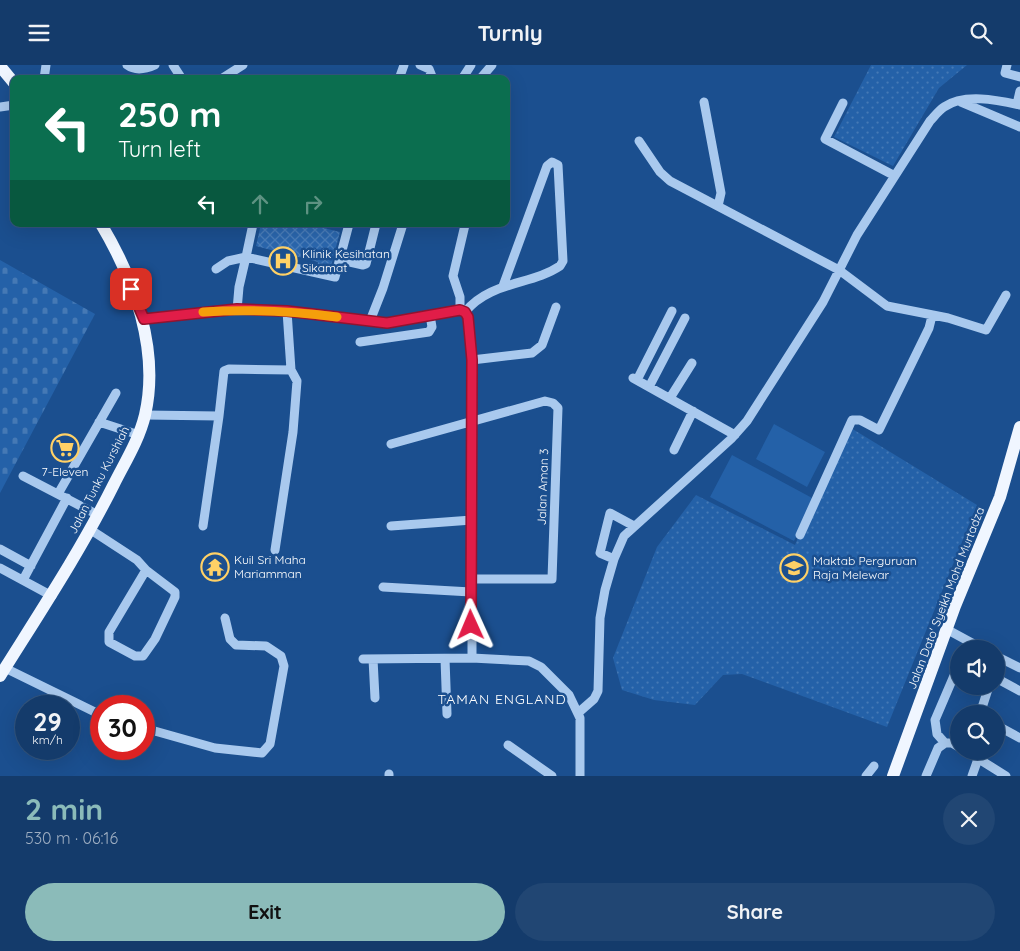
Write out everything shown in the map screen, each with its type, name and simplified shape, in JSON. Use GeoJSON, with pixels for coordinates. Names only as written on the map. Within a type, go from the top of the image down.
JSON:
{"type":"FeatureCollection","features":[{"type":"Feature","properties":{"kind":"main road"},"geometry":{"type":"LineString","coordinates":[[0,66],[10,78]]}},
{"type":"Feature","properties":{"kind":"main road","name":"Jalan Tunku Kurshiah"},"geometry":{"type":"LineString","coordinates":[[2,672],[52,596],[91,530],[139,435],[145,415],[148,363],[144,319],[102,227]]}},
{"type":"Feature","properties":{"kind":"main road","name":"Jalan Dato' Syeikh Mohd Murtadza"},"geometry":{"type":"LineString","coordinates":[[893,776],[948,630],[955,606],[1000,497],[1020,427]]}},
{"type":"Feature","properties":{"kind":"street"},"geometry":{"type":"LineString","coordinates":[[127,65],[131,68],[147,69],[155,65]]}},
{"type":"Feature","properties":{"kind":"street"},"geometry":{"type":"LineString","coordinates":[[227,75],[243,65]]}},
{"type":"Feature","properties":{"kind":"street"},"geometry":{"type":"LineString","coordinates":[[420,65],[429,69],[431,75]]}},
{"type":"Feature","properties":{"kind":"street"},"geometry":{"type":"LineString","coordinates":[[483,75],[492,65]]}},
{"type":"Feature","properties":{"kind":"street"},"geometry":{"type":"LineString","coordinates":[[1007,65],[1004,73],[1020,77]]}},
{"type":"Feature","properties":{"kind":"street"},"geometry":{"type":"LineString","coordinates":[[578,713],[594,699],[598,691],[600,618],[605,590],[614,559],[624,537],[634,526],[640,524],[747,421],[823,302],[857,235],[930,121],[944,107],[958,101],[998,100],[1019,105],[1020,91]]}},
{"type":"Feature","properties":{"kind":"street"},"geometry":{"type":"LineString","coordinates":[[958,101],[1020,127]]}},
{"type":"Feature","properties":{"kind":"street"},"geometry":{"type":"LineString","coordinates":[[704,102],[722,193],[718,206]]}},
{"type":"Feature","properties":{"kind":"street"},"geometry":{"type":"LineString","coordinates":[[843,103],[825,139],[895,176]]}},
{"type":"Feature","properties":{"kind":"street"},"geometry":{"type":"LineString","coordinates":[[639,141],[660,172],[670,181],[839,270],[887,306],[948,317],[986,330],[1006,295]]}},
{"type":"Feature","properties":{"kind":"street"},"geometry":{"type":"LineString","coordinates":[[144,319],[237,309],[287,311],[387,323],[463,311],[471,304],[503,286],[556,269],[563,261],[558,165],[552,162],[547,166],[503,286]]}},
{"type":"Feature","properties":{"kind":"street"},"geometry":{"type":"LineString","coordinates":[[237,309],[239,287],[252,227]]}},
{"type":"Feature","properties":{"kind":"street"},"geometry":{"type":"LineString","coordinates":[[216,269],[228,261],[246,257],[335,277],[348,227]]}},
{"type":"Feature","properties":{"kind":"street"},"geometry":{"type":"LineString","coordinates":[[340,260],[366,264],[375,227]]}},
{"type":"Feature","properties":{"kind":"street"},"geometry":{"type":"LineString","coordinates":[[370,321],[383,288],[402,227]]}},
{"type":"Feature","properties":{"kind":"street"},"geometry":{"type":"LineString","coordinates":[[465,227],[453,276],[463,311],[468,317],[472,360],[472,579],[470,592],[472,658]]}},
{"type":"Feature","properties":{"kind":"street"},"geometry":{"type":"LineString","coordinates":[[472,360],[532,353],[542,345],[556,307]]}},
{"type":"Feature","properties":{"kind":"street"},"geometry":{"type":"LineString","coordinates":[[275,549],[294,432],[297,381],[291,370],[287,311]]}},
{"type":"Feature","properties":{"kind":"street"},"geometry":{"type":"LineString","coordinates":[[672,311],[635,379],[734,435]]}},
{"type":"Feature","properties":{"kind":"street"},"geometry":{"type":"LineString","coordinates":[[360,343],[429,332],[432,327],[430,315]]}},
{"type":"Feature","properties":{"kind":"street"},"geometry":{"type":"LineString","coordinates":[[800,535],[852,420],[860,421],[879,430],[929,328],[932,315]]}},
{"type":"Feature","properties":{"kind":"street"},"geometry":{"type":"LineString","coordinates":[[649,387],[685,318]]}},
{"type":"Feature","properties":{"kind":"street"},"geometry":{"type":"LineString","coordinates":[[670,398],[692,363]]}},
{"type":"Feature","properties":{"kind":"street"},"geometry":{"type":"LineString","coordinates":[[203,526],[224,371],[229,369],[291,370]]}},
{"type":"Feature","properties":{"kind":"street"},"geometry":{"type":"LineString","coordinates":[[58,494],[116,393]]}},
{"type":"Feature","properties":{"kind":"street","name":"Jalan Aman 3"},"geometry":{"type":"LineString","coordinates":[[471,421],[546,401],[553,403],[558,408],[552,579],[472,579]]}},
{"type":"Feature","properties":{"kind":"street"},"geometry":{"type":"LineString","coordinates":[[674,449],[692,411]]}},
{"type":"Feature","properties":{"kind":"street"},"geometry":{"type":"LineString","coordinates":[[145,415],[219,416]]}},
{"type":"Feature","properties":{"kind":"street"},"geometry":{"type":"LineString","coordinates":[[391,445],[471,421]]}},
{"type":"Feature","properties":{"kind":"street"},"geometry":{"type":"LineString","coordinates":[[99,422],[139,435]]}},
{"type":"Feature","properties":{"kind":"street"},"geometry":{"type":"LineString","coordinates":[[23,476],[98,515]]}},
{"type":"Feature","properties":{"kind":"street"},"geometry":{"type":"LineString","coordinates":[[23,580],[67,499]]}},
{"type":"Feature","properties":{"kind":"street"},"geometry":{"type":"LineString","coordinates":[[614,559],[600,553],[610,513],[634,526]]}},
{"type":"Feature","properties":{"kind":"street"},"geometry":{"type":"LineString","coordinates":[[391,526],[472,520]]}},
{"type":"Feature","properties":{"kind":"street"},"geometry":{"type":"LineString","coordinates":[[91,530],[137,560],[146,570],[172,589],[175,597],[155,639],[143,656],[135,656],[109,642],[109,632],[146,570]]}},
{"type":"Feature","properties":{"kind":"street"},"geometry":{"type":"LineString","coordinates":[[0,549],[31,565]]}},
{"type":"Feature","properties":{"kind":"street"},"geometry":{"type":"LineString","coordinates":[[0,568],[52,596]]}},
{"type":"Feature","properties":{"kind":"street"},"geometry":{"type":"LineString","coordinates":[[383,587],[470,592]]}},
{"type":"Feature","properties":{"kind":"street"},"geometry":{"type":"LineString","coordinates":[[155,731],[215,748],[262,753],[270,744],[284,666],[281,656],[266,645],[236,645],[230,639],[225,618]]}},
{"type":"Feature","properties":{"kind":"street"},"geometry":{"type":"LineString","coordinates":[[948,630],[966,640]]}},
{"type":"Feature","properties":{"kind":"street"},"geometry":{"type":"LineString","coordinates":[[375,698],[368,659],[472,658],[529,661],[541,667],[569,695],[578,713],[580,718],[580,776]]}},
{"type":"Feature","properties":{"kind":"street"},"geometry":{"type":"LineString","coordinates":[[445,659],[447,714]]}},
{"type":"Feature","properties":{"kind":"street"},"geometry":{"type":"LineString","coordinates":[[1005,660],[1020,668]]}},
{"type":"Feature","properties":{"kind":"street"},"geometry":{"type":"LineString","coordinates":[[2,672],[90,710]]}},
{"type":"Feature","properties":{"kind":"street"},"geometry":{"type":"LineString","coordinates":[[1005,683],[1020,691]]}},
{"type":"Feature","properties":{"kind":"street"},"geometry":{"type":"LineString","coordinates":[[945,743],[937,734],[935,720],[950,685]]}},
{"type":"Feature","properties":{"kind":"street"},"geometry":{"type":"LineString","coordinates":[[1005,730],[1020,738]]}},
{"type":"Feature","properties":{"kind":"street"},"geometry":{"type":"LineString","coordinates":[[926,776],[938,748],[945,743],[950,743]]}},
{"type":"Feature","properties":{"kind":"street"},"geometry":{"type":"LineString","coordinates":[[508,745],[552,776]]}},
{"type":"Feature","properties":{"kind":"street"},"geometry":{"type":"LineString","coordinates":[[972,776],[978,760]]}},
{"type":"Feature","properties":{"kind":"street"},"geometry":{"type":"LineString","coordinates":[[980,760],[1006,776]]}},
{"type":"Feature","properties":{"kind":"street"},"geometry":{"type":"LineString","coordinates":[[866,776],[874,766]]}},
{"type":"Feature","properties":{"kind":"green space"},"geometry":{"type":"Polygon","coordinates":[[[871,65],[967,65],[939,88],[893,166],[834,137],[871,65]]]}},
{"type":"Feature","properties":{"kind":"green space"},"geometry":{"type":"Polygon","coordinates":[[[0,260],[95,314],[0,493],[0,260]]]}},
{"type":"Feature","properties":{"kind":"green space"},"geometry":{"type":"Polygon","coordinates":[[[774,424],[825,452],[807,487],[756,459],[774,424]]]}},
{"type":"Feature","properties":{"kind":"green space"},"geometry":{"type":"Polygon","coordinates":[[[846,425],[977,505],[887,727],[742,674],[723,675],[695,705],[654,700],[622,690],[613,658],[657,547],[696,495],[795,545],[846,425]]]}},
{"type":"Feature","properties":{"kind":"green space"},"geometry":{"type":"Polygon","coordinates":[[[732,455],[814,499],[794,541],[710,497],[732,455]]]}},
{"type":"Feature","properties":{"kind":"building"},"geometry":{"type":"Polygon","coordinates":[[[260,227],[319,227],[340,232],[330,270],[317,267],[318,262],[287,254],[285,259],[273,257],[275,251],[256,246],[260,227]]]}},
{"type":"Feature","properties":{"kind":"slow traffic"},"geometry":{"type":"LineString","coordinates":[[203,312],[237,309],[287,311],[337,317]]}},
{"type":"Feature","properties":{"kind":"place","name":"Klinik Kesihatan Sikamat"},"geometry":{"type":"Point","coordinates":[283,261]}},
{"type":"Feature","properties":{"kind":"place","name":"7-Eleven"},"geometry":{"type":"Point","coordinates":[65,448]}},
{"type":"Feature","properties":{"kind":"place","name":"Kuil Sri Maha Mariamman"},"geometry":{"type":"Point","coordinates":[215,567]}},
{"type":"Feature","properties":{"kind":"place","name":"Maktab Perguruan Raja Melewar"},"geometry":{"type":"Point","coordinates":[794,568]}},
{"type":"Feature","properties":{"kind":"district","name":"TAMAN ENGLAND"},"geometry":{"type":"Point","coordinates":[502,699]}},
{"type":"Feature","properties":{"kind":"route"},"geometry":{"type":"LineString","coordinates":[[131,289],[144,319],[237,309],[287,311],[387,323],[460,310],[465,312],[468,317],[472,360],[471,625]]}}]}
